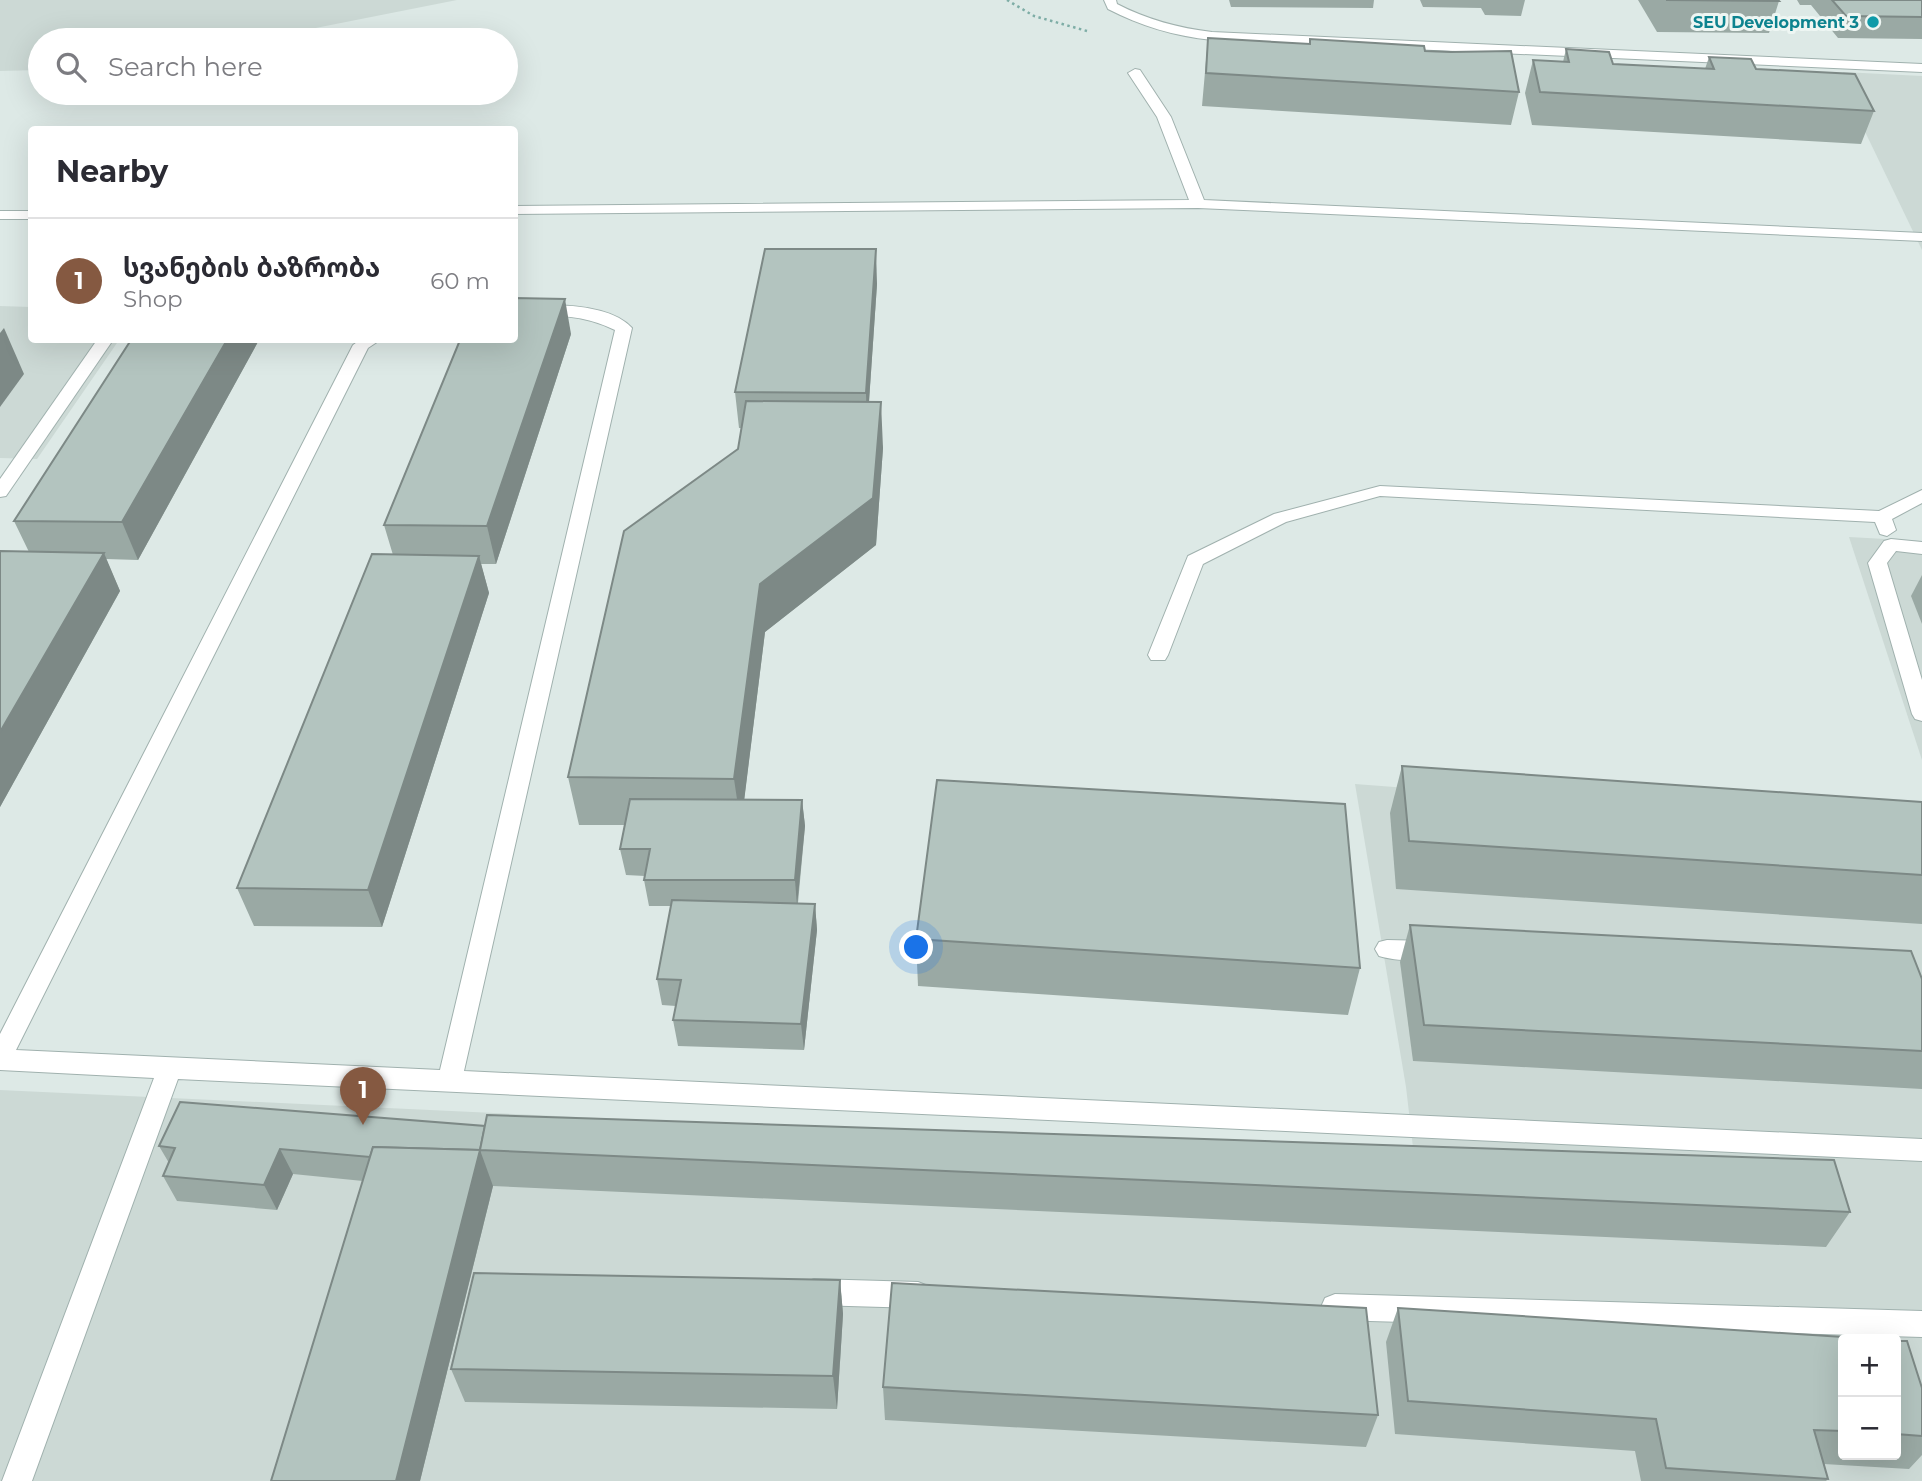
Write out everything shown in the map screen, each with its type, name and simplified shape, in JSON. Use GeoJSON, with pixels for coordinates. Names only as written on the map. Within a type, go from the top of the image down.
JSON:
{"type":"FeatureCollection","features":[{"type":"Feature","properties":{"kind":"street"},"geometry":{"type":"LineString","coordinates":[[1110,0],[1112,6],[1140,22],[1172,32],[1212,36],[1922,68]]}},
{"type":"Feature","properties":{"kind":"street"},"geometry":{"type":"LineString","coordinates":[[1135,73],[1164,117],[1198,204]]}},
{"type":"Feature","properties":{"kind":"street"},"geometry":{"type":"LineString","coordinates":[[518,210],[1198,204],[1922,237]]}},
{"type":"Feature","properties":{"kind":"street"},"geometry":{"type":"LineString","coordinates":[[0,215],[28,215]]}},
{"type":"Feature","properties":{"kind":"street"},"geometry":{"type":"LineString","coordinates":[[450,1079],[624,328],[598,315],[564,308],[518,312]]}},
{"type":"Feature","properties":{"kind":"street"},"geometry":{"type":"LineString","coordinates":[[0,492],[103,343]]}},
{"type":"Feature","properties":{"kind":"street"},"geometry":{"type":"LineString","coordinates":[[365,343],[361,345],[0,1059],[1922,1150]]}},
{"type":"Feature","properties":{"kind":"street"},"geometry":{"type":"LineString","coordinates":[[1158,655],[1195,560],[1280,518],[1380,491],[1882,517],[1922,496]]}},
{"type":"Feature","properties":{"kind":"street"},"geometry":{"type":"LineString","coordinates":[[1882,517],[1891,545]]}},
{"type":"Feature","properties":{"kind":"street"},"geometry":{"type":"LineString","coordinates":[[1891,545],[1922,548]]}},
{"type":"Feature","properties":{"kind":"street"},"geometry":{"type":"LineString","coordinates":[[1891,545],[1877,564],[1922,714]]}},
{"type":"Feature","properties":{"kind":"street"},"geometry":{"type":"LineString","coordinates":[[1387,949],[1455,951]]}},
{"type":"Feature","properties":{"kind":"street"},"geometry":{"type":"LineString","coordinates":[[17,1481],[170,1067]]}},
{"type":"Feature","properties":{"kind":"street"},"geometry":{"type":"LineString","coordinates":[[793,1291],[947,1296]]}},
{"type":"Feature","properties":{"kind":"street"},"geometry":{"type":"LineString","coordinates":[[1309,1306],[1922,1324]]}},
{"type":"Feature","properties":{"kind":"shaded area"},"geometry":{"type":"Polygon","coordinates":[[[0,0],[457,0],[316,28],[28,28],[28,70],[0,71],[0,0]]]}},
{"type":"Feature","properties":{"kind":"shaded area"},"geometry":{"type":"Polygon","coordinates":[[[1843,72],[1922,76],[1922,250],[1843,86],[1843,72]]]}},
{"type":"Feature","properties":{"kind":"shaded area"},"geometry":{"type":"Polygon","coordinates":[[[0,306],[28,307],[28,343],[117,343],[37,459],[0,458],[0,306]]]}},
{"type":"Feature","properties":{"kind":"shaded area"},"geometry":{"type":"Polygon","coordinates":[[[1849,537],[1922,541],[1922,760],[1849,537]]]}},
{"type":"Feature","properties":{"kind":"shaded area"},"geometry":{"type":"Polygon","coordinates":[[[1355,784],[1922,827],[1922,1481],[0,1481],[0,1090],[1414,1156],[1406,1087],[1355,784]]]}},
{"type":"Feature","properties":{"kind":"building"},"geometry":{"type":"Polygon","coordinates":[[[1666,0],[1778,0],[1779,1],[1666,0]]]}},
{"type":"Feature","properties":{"kind":"building"},"geometry":{"type":"Polygon","coordinates":[[[1832,0],[1922,0],[1922,17],[1846,16],[1832,0]]]}},
{"type":"Feature","properties":{"kind":"building"},"geometry":{"type":"Polygon","coordinates":[[[1208,38],[1310,44],[1310,39],[1424,46],[1425,51],[1511,51],[1519,92],[1206,73],[1208,38]]]}},
{"type":"Feature","properties":{"kind":"building"},"geometry":{"type":"Polygon","coordinates":[[[1566,49],[1609,52],[1613,64],[1714,69],[1709,57],[1751,59],[1756,69],[1855,74],[1874,111],[1540,92],[1533,60],[1569,62],[1566,49]]]}},
{"type":"Feature","properties":{"kind":"building"},"geometry":{"type":"Polygon","coordinates":[[[765,249],[876,249],[866,393],[735,392],[765,249]]]}},
{"type":"Feature","properties":{"kind":"building"},"geometry":{"type":"Polygon","coordinates":[[[518,298],[565,299],[487,526],[384,525],[459,343],[518,343],[518,298]]]}},
{"type":"Feature","properties":{"kind":"building"},"geometry":{"type":"Polygon","coordinates":[[[129,343],[225,343],[122,522],[14,521],[129,343]]]}},
{"type":"Feature","properties":{"kind":"building"},"geometry":{"type":"Polygon","coordinates":[[[746,401],[881,402],[873,498],[760,584],[734,779],[568,777],[624,531],[738,449],[746,401]]]}},
{"type":"Feature","properties":{"kind":"building"},"geometry":{"type":"Polygon","coordinates":[[[0,551],[104,553],[0,732],[0,551]]]}},
{"type":"Feature","properties":{"kind":"building"},"geometry":{"type":"Polygon","coordinates":[[[372,554],[479,556],[368,890],[237,888],[372,554]]]}},
{"type":"Feature","properties":{"kind":"building"},"geometry":{"type":"Polygon","coordinates":[[[1402,766],[1922,802],[1922,875],[1409,841],[1402,766]]]}},
{"type":"Feature","properties":{"kind":"building"},"geometry":{"type":"Polygon","coordinates":[[[937,780],[1345,804],[1360,968],[916,939],[937,780]]]}},
{"type":"Feature","properties":{"kind":"building"},"geometry":{"type":"Polygon","coordinates":[[[630,799],[802,800],[795,880],[644,880],[650,849],[620,849],[630,799]]]}},
{"type":"Feature","properties":{"kind":"building"},"geometry":{"type":"Polygon","coordinates":[[[672,900],[815,904],[801,1024],[673,1020],[681,980],[657,979],[672,900]]]}},
{"type":"Feature","properties":{"kind":"building"},"geometry":{"type":"Polygon","coordinates":[[[1410,925],[1911,951],[1922,979],[1922,1051],[1424,1025],[1410,925]]]}},
{"type":"Feature","properties":{"kind":"building"},"geometry":{"type":"Polygon","coordinates":[[[180,1102],[485,1126],[480,1150],[373,1147],[370,1157],[280,1149],[264,1185],[163,1176],[175,1148],[159,1146],[180,1102]]]}},
{"type":"Feature","properties":{"kind":"building"},"geometry":{"type":"Polygon","coordinates":[[[487,1115],[1834,1160],[1850,1212],[480,1150],[487,1115]]]}},
{"type":"Feature","properties":{"kind":"building"},"geometry":{"type":"Polygon","coordinates":[[[373,1147],[480,1150],[396,1481],[271,1481],[373,1147]]]}},
{"type":"Feature","properties":{"kind":"building"},"geometry":{"type":"Polygon","coordinates":[[[474,1273],[840,1280],[833,1376],[451,1369],[474,1273]]]}},
{"type":"Feature","properties":{"kind":"building"},"geometry":{"type":"Polygon","coordinates":[[[892,1283],[1366,1308],[1378,1415],[883,1387],[892,1283]]]}},
{"type":"Feature","properties":{"kind":"building"},"geometry":{"type":"Polygon","coordinates":[[[1398,1308],[1838,1337],[1838,1431],[1814,1430],[1828,1479],[1666,1468],[1656,1419],[1408,1401],[1398,1308]]]}},
{"type":"Feature","properties":{"kind":"building"},"geometry":{"type":"Polygon","coordinates":[[[1901,1341],[1907,1341],[1922,1388],[1922,1436],[1901,1434],[1901,1341]]]}},
{"type":"Feature","properties":{"kind":"place","name":"SEU Development 3"},"geometry":{"type":"Point","coordinates":[1873,22]}},
{"type":"Feature","properties":{"kind":"place","name":"სვანების ბაზრობა"},"geometry":{"type":"Point","coordinates":[363,1125]}}]}
